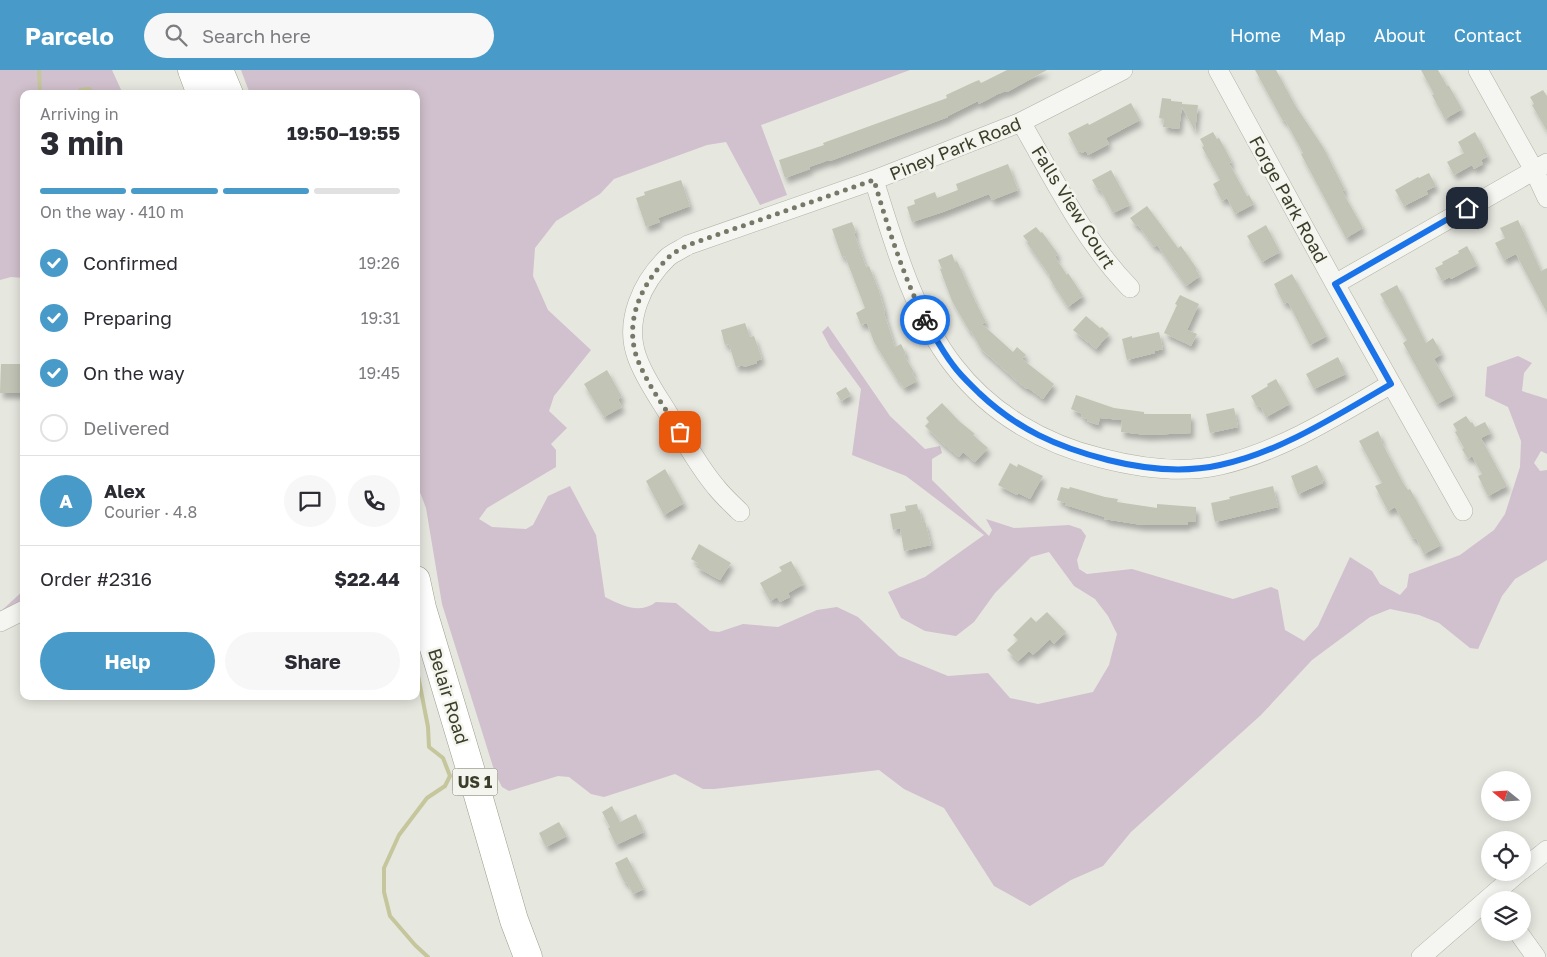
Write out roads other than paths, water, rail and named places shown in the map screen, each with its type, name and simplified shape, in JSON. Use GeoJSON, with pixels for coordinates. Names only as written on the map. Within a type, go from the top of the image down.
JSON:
{"type":"FeatureCollection","features":[{"type":"Feature","properties":{"kind":"highway"},"geometry":{"type":"LineString","coordinates":[[192,70],[200,90]]}},
{"type":"Feature","properties":{"kind":"highway"},"geometry":{"type":"LineString","coordinates":[[220,70],[228,90]]}},
{"type":"Feature","properties":{"kind":"highway","name":"Belair Road"},"geometry":{"type":"LineString","coordinates":[[420,605],[514,920],[528,957]]}},
{"type":"Feature","properties":{"kind":"street","name":"Piney Park Road"},"geometry":{"type":"LineString","coordinates":[[740,512],[715,487],[696,460],[647,379],[632,338],[637,305],[641,293],[648,281],[669,256],[688,245],[874,180],[1021,122],[1123,70]]}},
{"type":"Feature","properties":{"kind":"street","name":"Forge Park Road"},"geometry":{"type":"LineString","coordinates":[[1218,70],[1335,284],[1463,511]]}},
{"type":"Feature","properties":{"kind":"street"},"geometry":{"type":"LineString","coordinates":[[1478,70],[1540,167],[1547,198]]}},
{"type":"Feature","properties":{"kind":"street","name":"Falls View Court"},"geometry":{"type":"LineString","coordinates":[[1021,122],[1083,228],[1116,274],[1130,288]]}},
{"type":"Feature","properties":{"kind":"street"},"geometry":{"type":"LineString","coordinates":[[1335,284],[1540,167]]}},
{"type":"Feature","properties":{"kind":"street"},"geometry":{"type":"LineString","coordinates":[[874,180],[892,238],[912,291],[937,340],[954,367],[993,406],[1035,435],[1061,446],[1125,464],[1161,469],[1192,469],[1220,466],[1246,458],[1298,436],[1391,384]]}},
{"type":"Feature","properties":{"kind":"street"},"geometry":{"type":"LineString","coordinates":[[0,622],[20,612]]}},
{"type":"Feature","properties":{"kind":"street"},"geometry":{"type":"LineString","coordinates":[[1531,863],[1547,850]]}},
{"type":"Feature","properties":{"kind":"street"},"geometry":{"type":"LineString","coordinates":[[1499,891],[1509,881]]}},
{"type":"Feature","properties":{"kind":"street"},"geometry":{"type":"LineString","coordinates":[[1421,957],[1481,907]]}},
{"type":"Feature","properties":{"kind":"street"},"geometry":{"type":"LineString","coordinates":[[1524,941],[1536,957]]}},
{"type":"Feature","properties":{"kind":"waterway"},"geometry":{"type":"LineString","coordinates":[[39,70],[40,90]]}},
{"type":"Feature","properties":{"kind":"waterway"},"geometry":{"type":"LineString","coordinates":[[80,90],[90,90]]}},
{"type":"Feature","properties":{"kind":"waterway"},"geometry":{"type":"LineString","coordinates":[[420,686],[428,727],[429,747],[443,758],[450,776],[445,786],[427,798],[399,835],[384,868],[384,892],[390,916],[428,957]]}}]}
